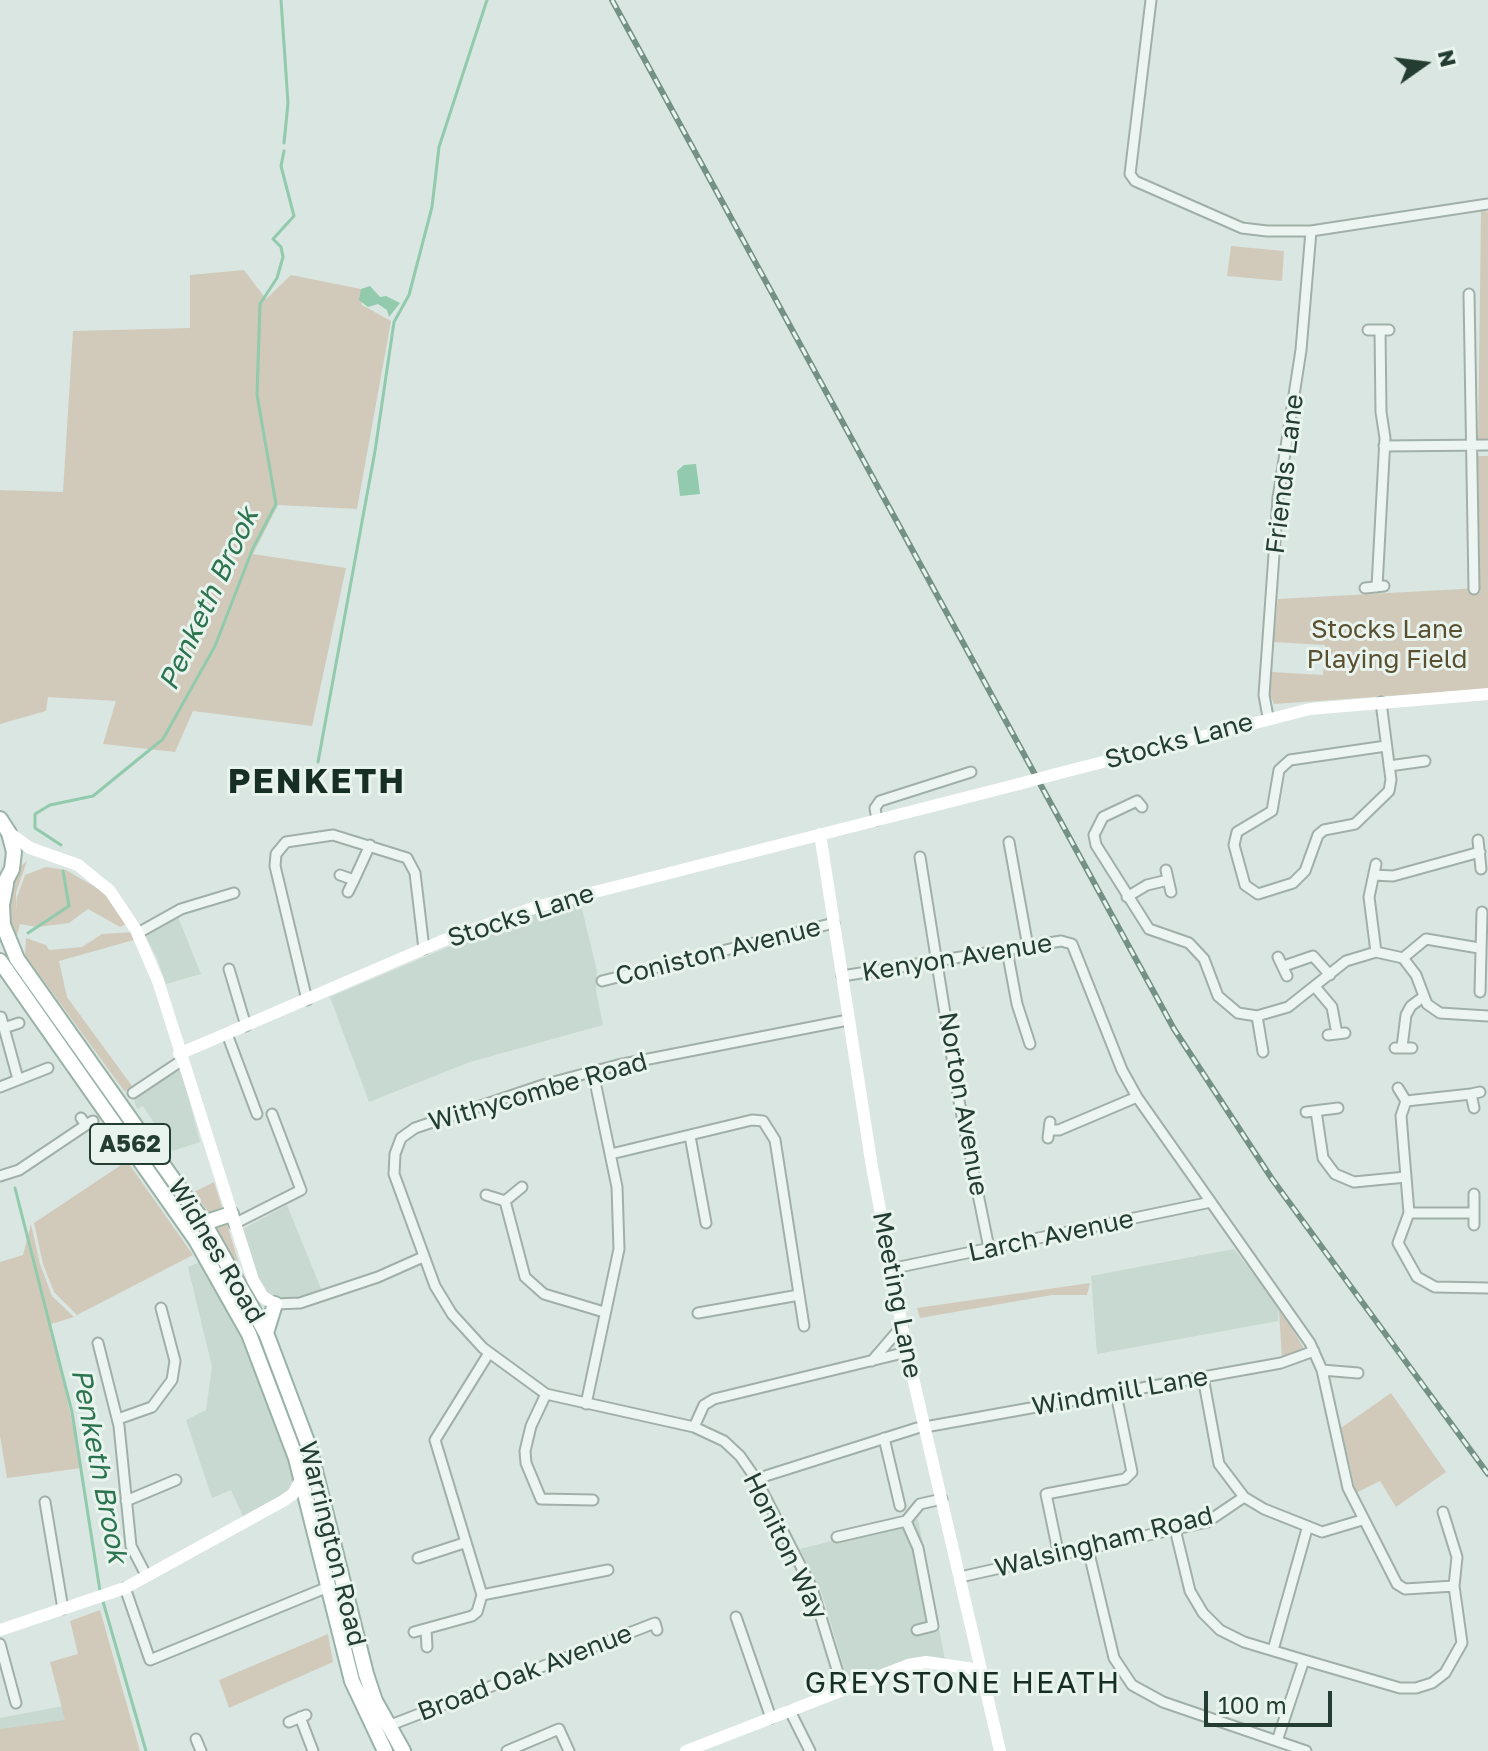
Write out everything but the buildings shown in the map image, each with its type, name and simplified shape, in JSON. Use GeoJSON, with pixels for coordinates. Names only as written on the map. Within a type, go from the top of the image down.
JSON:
{"type":"FeatureCollection","features":[{"type":"Feature","properties":{"kind":"main road","name":"A562"},"geometry":{"type":"LineString","coordinates":[[0,819],[9,833],[14,852],[12,869],[3,888]]}},
{"type":"Feature","properties":{"kind":"main road","name":"Widnes Road"},"geometry":{"type":"LineString","coordinates":[[3,888],[3,925],[17,959],[204,1223],[266,1333]]}},
{"type":"Feature","properties":{"kind":"main road","name":"Widnes Road"},"geometry":{"type":"LineString","coordinates":[[0,961],[196,1240],[249,1334]]}},
{"type":"Feature","properties":{"kind":"main road"},"geometry":{"type":"LineString","coordinates":[[204,1223],[233,1219]]}},
{"type":"Feature","properties":{"kind":"main road"},"geometry":{"type":"LineString","coordinates":[[266,1333],[275,1304]]}},
{"type":"Feature","properties":{"kind":"main road","name":"Warrington Road"},"geometry":{"type":"LineString","coordinates":[[266,1333],[319,1481],[358,1647],[375,1701],[403,1751]]}},
{"type":"Feature","properties":{"kind":"main road","name":"Warrington Road"},"geometry":{"type":"LineString","coordinates":[[249,1334],[278,1405],[302,1478],[352,1681],[385,1751]]}},
{"type":"Feature","properties":{"kind":"street"},"geometry":{"type":"LineString","coordinates":[[1151,0],[1130,174],[1135,181],[1242,228],[1311,231],[1488,204]]}},
{"type":"Feature","properties":{"kind":"street","name":"Friends Lane"},"geometry":{"type":"LineString","coordinates":[[1268,717],[1264,695],[1278,498],[1301,350],[1311,231]]}},
{"type":"Feature","properties":{"kind":"street"},"geometry":{"type":"LineString","coordinates":[[1469,294],[1474,589]]}},
{"type":"Feature","properties":{"kind":"street"},"geometry":{"type":"LineString","coordinates":[[1365,588],[1380,586],[1384,446],[1385,330],[1368,330]]}},
{"type":"Feature","properties":{"kind":"street"},"geometry":{"type":"LineString","coordinates":[[1384,446],[1488,445]]}},
{"type":"Feature","properties":{"kind":"street","name":"Stocks Lane"},"geometry":{"type":"LineString","coordinates":[[180,1058],[227,1034],[424,949],[546,904],[1019,784],[1268,717],[1310,709],[1488,694]]}},
{"type":"Feature","properties":{"kind":"street"},"geometry":{"type":"LineString","coordinates":[[1381,702],[1389,766],[1389,791],[1355,824],[1324,830],[1318,835],[1305,871],[1293,883],[1258,894],[1245,885],[1234,845],[1237,832],[1272,811],[1279,770],[1290,760],[1386,746]]}},
{"type":"Feature","properties":{"kind":"street"},"geometry":{"type":"LineString","coordinates":[[1389,766],[1425,761]]}},
{"type":"Feature","properties":{"kind":"street"},"geometry":{"type":"LineString","coordinates":[[877,820],[875,808],[880,801],[973,769]]}},
{"type":"Feature","properties":{"kind":"street"},"geometry":{"type":"LineString","coordinates":[[1142,807],[1137,801],[1103,817],[1094,835],[1103,860],[1149,929],[1189,943],[1197,951],[1225,1005],[1238,1013],[1257,1016],[1288,1007],[1316,988],[1346,961],[1376,952],[1403,958],[1416,975],[1423,997],[1440,1013],[1488,1016]]}},
{"type":"Feature","properties":{"kind":"street"},"geometry":{"type":"LineString","coordinates":[[9,833],[41,852],[78,865],[110,891],[138,933],[153,965],[180,1058],[253,1280],[263,1297],[275,1304],[300,1303],[378,1277],[423,1257],[452,1314],[489,1353],[546,1394],[531,1426],[525,1451],[526,1463],[541,1499],[593,1500]]}},
{"type":"Feature","properties":{"kind":"street"},"geometry":{"type":"LineString","coordinates":[[307,1000],[275,866],[276,854],[286,842],[317,834],[333,835],[402,854],[411,861],[424,949]]}},
{"type":"Feature","properties":{"kind":"street","name":"Meeting Lane"},"geometry":{"type":"LineString","coordinates":[[820,834],[890,1269],[921,1428],[942,1499],[1001,1751]]}},
{"type":"Feature","properties":{"kind":"street"},"geometry":{"type":"LineString","coordinates":[[1478,840],[1481,869]]}},
{"type":"Feature","properties":{"kind":"street"},"geometry":{"type":"LineString","coordinates":[[1009,842],[1028,947]]}},
{"type":"Feature","properties":{"kind":"street"},"geometry":{"type":"LineString","coordinates":[[348,892],[370,845]]}},
{"type":"Feature","properties":{"kind":"street"},"geometry":{"type":"LineString","coordinates":[[12,869],[27,857],[41,852]]}},
{"type":"Feature","properties":{"kind":"street"},"geometry":{"type":"LineString","coordinates":[[1376,952],[1369,897],[1375,869],[1393,876],[1480,852]]}},
{"type":"Feature","properties":{"kind":"street","name":"Norton Avenue"},"geometry":{"type":"LineString","coordinates":[[920,857],[959,1101],[989,1248]]}},
{"type":"Feature","properties":{"kind":"street"},"geometry":{"type":"LineString","coordinates":[[340,875],[354,880]]}},
{"type":"Feature","properties":{"kind":"street"},"geometry":{"type":"LineString","coordinates":[[1127,897],[1167,875],[1171,892]]}},
{"type":"Feature","properties":{"kind":"street"},"geometry":{"type":"LineString","coordinates":[[138,933],[181,909],[234,893]]}},
{"type":"Feature","properties":{"kind":"street"},"geometry":{"type":"LineString","coordinates":[[1480,992],[1482,912]]}},
{"type":"Feature","properties":{"kind":"street","name":"Coniston Avenue"},"geometry":{"type":"LineString","coordinates":[[602,981],[834,923]]}},
{"type":"Feature","properties":{"kind":"street"},"geometry":{"type":"LineString","coordinates":[[1403,958],[1426,939],[1479,948]]}},
{"type":"Feature","properties":{"kind":"street","name":"Kenyon Avenue"},"geometry":{"type":"LineString","coordinates":[[842,976],[1061,941],[1072,944],[1137,1097]]}},
{"type":"Feature","properties":{"kind":"street"},"geometry":{"type":"LineString","coordinates":[[1007,950],[1017,1004],[1029,1045]]}},
{"type":"Feature","properties":{"kind":"street"},"geometry":{"type":"LineString","coordinates":[[1283,966],[1313,956],[1330,975]]}},
{"type":"Feature","properties":{"kind":"street"},"geometry":{"type":"LineString","coordinates":[[230,969],[246,1026]]}},
{"type":"Feature","properties":{"kind":"street"},"geometry":{"type":"LineString","coordinates":[[1316,988],[1332,1007],[1337,1034]]}},
{"type":"Feature","properties":{"kind":"street"},"geometry":{"type":"LineString","coordinates":[[1403,1048],[1406,1015],[1411,1006],[1423,997]]}},
{"type":"Feature","properties":{"kind":"street"},"geometry":{"type":"LineString","coordinates":[[1257,1016],[1263,1052]]}},
{"type":"Feature","properties":{"kind":"street"},"geometry":{"type":"LineString","coordinates":[[1,1017],[18,1079]]}},
{"type":"Feature","properties":{"kind":"street","name":"Withycombe Road"},"geometry":{"type":"LineString","coordinates":[[423,1257],[394,1174],[395,1154],[401,1138],[430,1123],[593,1072],[848,1020]]}},
{"type":"Feature","properties":{"kind":"street"},"geometry":{"type":"LineString","coordinates":[[4,1028],[19,1023]]}},
{"type":"Feature","properties":{"kind":"street"},"geometry":{"type":"LineString","coordinates":[[227,1034],[257,1114]]}},
{"type":"Feature","properties":{"kind":"street"},"geometry":{"type":"LineString","coordinates":[[133,1093],[180,1058]]}},
{"type":"Feature","properties":{"kind":"street"},"geometry":{"type":"LineString","coordinates":[[0,1087],[48,1068]]}},
{"type":"Feature","properties":{"kind":"street"},"geometry":{"type":"LineString","coordinates":[[586,1404],[619,1249],[617,1187],[593,1072]]}},
{"type":"Feature","properties":{"kind":"street"},"geometry":{"type":"LineString","coordinates":[[1398,1088],[1406,1101]]}},
{"type":"Feature","properties":{"kind":"street"},"geometry":{"type":"LineString","coordinates":[[1406,1101],[1475,1093],[1474,1108]]}},
{"type":"Feature","properties":{"kind":"street"},"geometry":{"type":"LineString","coordinates":[[1049,1130],[1059,1130],[1137,1097],[1314,1351],[1322,1370],[1348,1488],[1397,1584],[1405,1589],[1454,1586]]}},
{"type":"Feature","properties":{"kind":"street"},"geometry":{"type":"LineString","coordinates":[[1406,1101],[1401,1116],[1409,1213],[1398,1243],[1401,1255],[1417,1277],[1435,1287],[1488,1288]]}},
{"type":"Feature","properties":{"kind":"street"},"geometry":{"type":"LineString","coordinates":[[1338,1108],[1311,1111],[1323,1158],[1335,1174],[1354,1182],[1406,1177]]}},
{"type":"Feature","properties":{"kind":"street"},"geometry":{"type":"LineString","coordinates":[[233,1219],[301,1190],[272,1114]]}},
{"type":"Feature","properties":{"kind":"street"},"geometry":{"type":"LineString","coordinates":[[611,1154],[752,1120],[763,1121],[775,1140],[804,1326]]}},
{"type":"Feature","properties":{"kind":"street"},"geometry":{"type":"LineString","coordinates":[[0,1176],[19,1170],[87,1121]]}},
{"type":"Feature","properties":{"kind":"street"},"geometry":{"type":"LineString","coordinates":[[690,1136],[706,1223]]}},
{"type":"Feature","properties":{"kind":"street"},"geometry":{"type":"LineString","coordinates":[[505,1201],[522,1187]]}},
{"type":"Feature","properties":{"kind":"street"},"geometry":{"type":"LineString","coordinates":[[1474,1194],[1474,1225]]}},
{"type":"Feature","properties":{"kind":"street"},"geometry":{"type":"LineString","coordinates":[[486,1195],[505,1201]]}},
{"type":"Feature","properties":{"kind":"street"},"geometry":{"type":"LineString","coordinates":[[505,1201],[525,1277],[544,1294],[604,1312]]}},
{"type":"Feature","properties":{"kind":"street","name":"Larch Avenue"},"geometry":{"type":"LineString","coordinates":[[890,1269],[1211,1202]]}},
{"type":"Feature","properties":{"kind":"street"},"geometry":{"type":"LineString","coordinates":[[1409,1213],[1474,1213]]}},
{"type":"Feature","properties":{"kind":"street"},"geometry":{"type":"LineString","coordinates":[[698,1313],[799,1295]]}},
{"type":"Feature","properties":{"kind":"street"},"geometry":{"type":"LineString","coordinates":[[118,1419],[152,1407],[172,1380],[174,1355],[161,1308]]}},
{"type":"Feature","properties":{"kind":"street"},"geometry":{"type":"LineString","coordinates":[[872,1361],[902,1326]]}},
{"type":"Feature","properties":{"kind":"street"},"geometry":{"type":"LineString","coordinates":[[98,1343],[118,1419],[131,1546],[146,1575]]}},
{"type":"Feature","properties":{"kind":"street","name":"Windmill Lane"},"geometry":{"type":"LineString","coordinates":[[756,1479],[921,1428],[1281,1363],[1314,1351]]}},
{"type":"Feature","properties":{"kind":"street"},"geometry":{"type":"LineString","coordinates":[[694,1427],[704,1405],[714,1399],[907,1352]]}},
{"type":"Feature","properties":{"kind":"street"},"geometry":{"type":"LineString","coordinates":[[414,1632],[472,1616],[477,1612],[482,1595],[435,1440],[489,1353]]}},
{"type":"Feature","properties":{"kind":"street"},"geometry":{"type":"LineString","coordinates":[[1322,1370],[1358,1373]]}},
{"type":"Feature","properties":{"kind":"street"},"geometry":{"type":"LineString","coordinates":[[1203,1377],[1219,1464],[1244,1497],[1307,1529],[1336,1530],[1362,1520]]}},
{"type":"Feature","properties":{"kind":"street","name":"Honiton Way"},"geometry":{"type":"LineString","coordinates":[[546,1394],[694,1427],[732,1448],[756,1479],[812,1588],[843,1689]]}},
{"type":"Feature","properties":{"kind":"street"},"geometry":{"type":"LineString","coordinates":[[1032,1496],[1125,1479],[1132,1472],[1116,1394]]}},
{"type":"Feature","properties":{"kind":"street"},"geometry":{"type":"LineString","coordinates":[[884,1438],[900,1506]]}},
{"type":"Feature","properties":{"kind":"street"},"geometry":{"type":"LineString","coordinates":[[0,1630],[125,1588],[283,1501],[293,1494],[302,1478]]}},
{"type":"Feature","properties":{"kind":"street"},"geometry":{"type":"LineString","coordinates":[[126,1501],[176,1480]]}},
{"type":"Feature","properties":{"kind":"street"},"geometry":{"type":"LineString","coordinates":[[283,1501],[308,1501],[319,1481]]}},
{"type":"Feature","properties":{"kind":"street"},"geometry":{"type":"LineString","coordinates":[[1046,1494],[1059,1556]]}},
{"type":"Feature","properties":{"kind":"street","name":"Walsingham Road"},"geometry":{"type":"LineString","coordinates":[[960,1577],[1207,1522],[1244,1497]]}},
{"type":"Feature","properties":{"kind":"street"},"geometry":{"type":"LineString","coordinates":[[837,1537],[852,1529],[906,1521],[920,1504],[942,1499]]}},
{"type":"Feature","properties":{"kind":"street"},"geometry":{"type":"LineString","coordinates":[[45,1502],[63,1609]]}},
{"type":"Feature","properties":{"kind":"street"},"geometry":{"type":"LineString","coordinates":[[1175,1529],[1190,1591],[1203,1613],[1232,1637],[1400,1688],[1432,1683],[1445,1673],[1462,1643],[1454,1586],[1457,1557],[1443,1512]]}},
{"type":"Feature","properties":{"kind":"street"},"geometry":{"type":"LineString","coordinates":[[906,1521],[918,1548],[935,1637]]}},
{"type":"Feature","properties":{"kind":"street"},"geometry":{"type":"LineString","coordinates":[[1273,1650],[1307,1529]]}},
{"type":"Feature","properties":{"kind":"street"},"geometry":{"type":"LineString","coordinates":[[418,1558],[464,1543]]}},
{"type":"Feature","properties":{"kind":"street"},"geometry":{"type":"LineString","coordinates":[[1088,1549],[1114,1658],[1126,1679],[1163,1702],[1306,1751]]}},
{"type":"Feature","properties":{"kind":"street"},"geometry":{"type":"LineString","coordinates":[[482,1595],[608,1570]]}},
{"type":"Feature","properties":{"kind":"street"},"geometry":{"type":"LineString","coordinates":[[125,1588],[150,1660],[328,1587]]}},
{"type":"Feature","properties":{"kind":"street"},"geometry":{"type":"LineString","coordinates":[[736,1617],[771,1718]]}},
{"type":"Feature","properties":{"kind":"street","name":"Broad Oak Avenue"},"geometry":{"type":"LineString","coordinates":[[388,1726],[655,1623],[657,1630]]}},
{"type":"Feature","properties":{"kind":"street"},"geometry":{"type":"LineString","coordinates":[[917,1630],[933,1626]]}},
{"type":"Feature","properties":{"kind":"street"},"geometry":{"type":"LineString","coordinates":[[426,1629],[427,1647]]}},
{"type":"Feature","properties":{"kind":"street"},"geometry":{"type":"LineString","coordinates":[[0,1644],[16,1703]]}},
{"type":"Feature","properties":{"kind":"street"},"geometry":{"type":"LineString","coordinates":[[1277,1741],[1304,1660]]}},
{"type":"Feature","properties":{"kind":"street"},"geometry":{"type":"LineString","coordinates":[[686,1751],[843,1689],[919,1663],[981,1670]]}},
{"type":"Feature","properties":{"kind":"street"},"geometry":{"type":"LineString","coordinates":[[790,1711],[810,1751]]}},
{"type":"Feature","properties":{"kind":"street"},"geometry":{"type":"LineString","coordinates":[[289,1722],[303,1716],[313,1751]]}},
{"type":"Feature","properties":{"kind":"street"},"geometry":{"type":"LineString","coordinates":[[507,1751],[559,1729],[569,1751]]}},
{"type":"Feature","properties":{"kind":"street"},"geometry":{"type":"LineString","coordinates":[[196,1739],[201,1751]]}},
{"type":"Feature","properties":{"kind":"shaded area"},"geometry":{"type":"Polygon","coordinates":[[[370,286],[380,297],[386,296],[400,303],[389,317],[387,310],[378,304],[368,307],[359,300],[361,289],[370,286]]]}},
{"type":"Feature","properties":{"kind":"shaded area"},"geometry":{"type":"Polygon","coordinates":[[[696,464],[700,494],[680,496],[677,471],[684,465],[696,464]]]}},
{"type":"Feature","properties":{"kind":"shaded area"},"geometry":{"type":"Polygon","coordinates":[[[580,901],[597,971],[596,991],[603,1025],[470,1062],[369,1102],[330,997],[510,921],[580,901]]]}},
{"type":"Feature","properties":{"kind":"shaded area"},"geometry":{"type":"Polygon","coordinates":[[[168,910],[178,917],[201,974],[166,984],[157,958],[139,925],[168,910]]]}},
{"type":"Feature","properties":{"kind":"shaded area"},"geometry":{"type":"Polygon","coordinates":[[[181,1068],[200,1142],[172,1151],[165,1134],[160,1132],[143,1106],[137,1109],[133,1097],[181,1068]]]}},
{"type":"Feature","properties":{"kind":"shaded area"},"geometry":{"type":"Polygon","coordinates":[[[287,1205],[324,1296],[293,1307],[264,1294],[239,1231],[287,1205]]]}},
{"type":"Feature","properties":{"kind":"shaded area"},"geometry":{"type":"Polygon","coordinates":[[[1234,1249],[1279,1306],[1278,1321],[1097,1354],[1091,1276],[1234,1249]]]}},
{"type":"Feature","properties":{"kind":"shaded area"},"geometry":{"type":"Polygon","coordinates":[[[200,1262],[238,1328],[301,1492],[298,1498],[246,1523],[231,1490],[212,1498],[186,1420],[206,1410],[212,1367],[188,1267],[200,1262]]]}},
{"type":"Feature","properties":{"kind":"shaded area"},"geometry":{"type":"Polygon","coordinates":[[[918,1519],[945,1660],[848,1682],[822,1594],[800,1549],[918,1519]]]}},
{"type":"Feature","properties":{"kind":"shaded area"},"geometry":{"type":"Polygon","coordinates":[[[84,1702],[85,1751],[0,1751],[0,1718],[84,1702]]]}},
{"type":"Feature","properties":{"kind":"green space"},"geometry":{"type":"Polygon","coordinates":[[[1481,210],[1488,212],[1488,446],[1478,445],[1481,210]]]}},
{"type":"Feature","properties":{"kind":"green space"},"geometry":{"type":"Polygon","coordinates":[[[1231,246],[1284,251],[1282,281],[1227,276],[1231,246]]]}},
{"type":"Feature","properties":{"kind":"green space"},"geometry":{"type":"Polygon","coordinates":[[[244,270],[266,299],[291,275],[361,289],[362,305],[391,321],[357,509],[278,505],[253,554],[346,568],[312,726],[193,711],[175,752],[103,744],[116,701],[48,697],[46,711],[0,724],[0,490],[63,492],[73,331],[190,328],[190,275],[244,270]]]}},
{"type":"Feature","properties":{"kind":"green space","name":"Stocks Lane Playing Field"},"geometry":{"type":"Polygon","coordinates":[[[1478,456],[1488,456],[1488,689],[1274,704],[1270,694],[1272,672],[1323,675],[1325,645],[1273,642],[1278,599],[1480,588],[1478,456]]]}},
{"type":"Feature","properties":{"kind":"green space"},"geometry":{"type":"Polygon","coordinates":[[[27,861],[16,893],[17,911],[17,897],[25,875],[46,867],[66,870],[109,895],[128,923],[120,927],[88,909],[69,923],[37,927],[20,924],[16,939],[7,917],[9,890],[19,868],[27,861]]]}},
{"type":"Feature","properties":{"kind":"green space"},"geometry":{"type":"Polygon","coordinates":[[[134,932],[134,940],[59,961],[67,997],[132,1086],[125,1092],[27,958],[113,1081],[111,1083],[17,945],[25,956],[26,938],[46,945],[49,950],[82,947],[102,934],[134,932]]]}},
{"type":"Feature","properties":{"kind":"green space"},"geometry":{"type":"Polygon","coordinates":[[[127,1161],[193,1255],[77,1315],[54,1292],[43,1264],[34,1223],[127,1161]]]}},
{"type":"Feature","properties":{"kind":"green space"},"geometry":{"type":"Polygon","coordinates":[[[214,1182],[222,1207],[214,1214],[208,1212],[194,1192],[214,1182]]]}},
{"type":"Feature","properties":{"kind":"green space"},"geometry":{"type":"Polygon","coordinates":[[[224,1222],[227,1224],[243,1278],[216,1229],[224,1222]]]}},
{"type":"Feature","properties":{"kind":"green space"},"geometry":{"type":"Polygon","coordinates":[[[31,1224],[40,1264],[52,1296],[74,1317],[51,1324],[82,1468],[7,1478],[0,1436],[0,1262],[23,1255],[31,1224]]]}},
{"type":"Feature","properties":{"kind":"green space"},"geometry":{"type":"Polygon","coordinates":[[[1090,1283],[1087,1295],[1052,1295],[920,1318],[917,1308],[1090,1283]]]}},
{"type":"Feature","properties":{"kind":"green space"},"geometry":{"type":"Polygon","coordinates":[[[1279,1311],[1283,1313],[1306,1352],[1282,1358],[1279,1311]]]}},
{"type":"Feature","properties":{"kind":"green space"},"geometry":{"type":"Polygon","coordinates":[[[1391,1393],[1446,1472],[1396,1507],[1380,1481],[1356,1493],[1341,1428],[1391,1393]]]}},
{"type":"Feature","properties":{"kind":"green space"},"geometry":{"type":"Polygon","coordinates":[[[100,1610],[140,1751],[0,1751],[0,1729],[65,1720],[50,1662],[78,1654],[70,1621],[100,1610]]]}},
{"type":"Feature","properties":{"kind":"green space"},"geometry":{"type":"Polygon","coordinates":[[[328,1634],[333,1662],[229,1708],[219,1680],[328,1634]]]}},
{"type":"Feature","properties":{"kind":"waterway","name":"Penketh Brook"},"geometry":{"type":"LineString","coordinates":[[281,0],[288,103],[284,143]]}},
{"type":"Feature","properties":{"kind":"waterway"},"geometry":{"type":"LineString","coordinates":[[318,762],[375,451],[394,322],[409,295],[432,207],[439,147],[487,0]]}},
{"type":"Feature","properties":{"kind":"waterway","name":"Penketh Brook"},"geometry":{"type":"LineString","coordinates":[[61,845],[35,828],[35,814],[50,805],[93,796],[163,739],[215,646],[253,548],[276,504],[257,395],[260,304],[277,278],[283,257],[281,247],[273,239],[294,216],[281,166],[284,151]]}},
{"type":"Feature","properties":{"kind":"waterway","name":"Penketh Brook"},"geometry":{"type":"LineString","coordinates":[[28,933],[69,906],[63,871]]}},
{"type":"Feature","properties":{"kind":"waterway","name":"Penketh Brook"},"geometry":{"type":"LineString","coordinates":[[15,1188],[72,1412],[100,1591]]}},
{"type":"Feature","properties":{"kind":"waterway","name":"Penketh Brook"},"geometry":{"type":"LineString","coordinates":[[102,1598],[146,1751]]}},
{"type":"Feature","properties":{"kind":"railway"},"geometry":{"type":"LineString","coordinates":[[612,0],[1174,1029],[1272,1179],[1488,1474]]}},
{"type":"Feature","properties":{"kind":"district","name":"PENKETH"},"geometry":{"type":"Point","coordinates":[317,782]}},
{"type":"Feature","properties":{"kind":"district","name":"GREYSTONE HEATH"},"geometry":{"type":"Point","coordinates":[963,1683]}}]}
